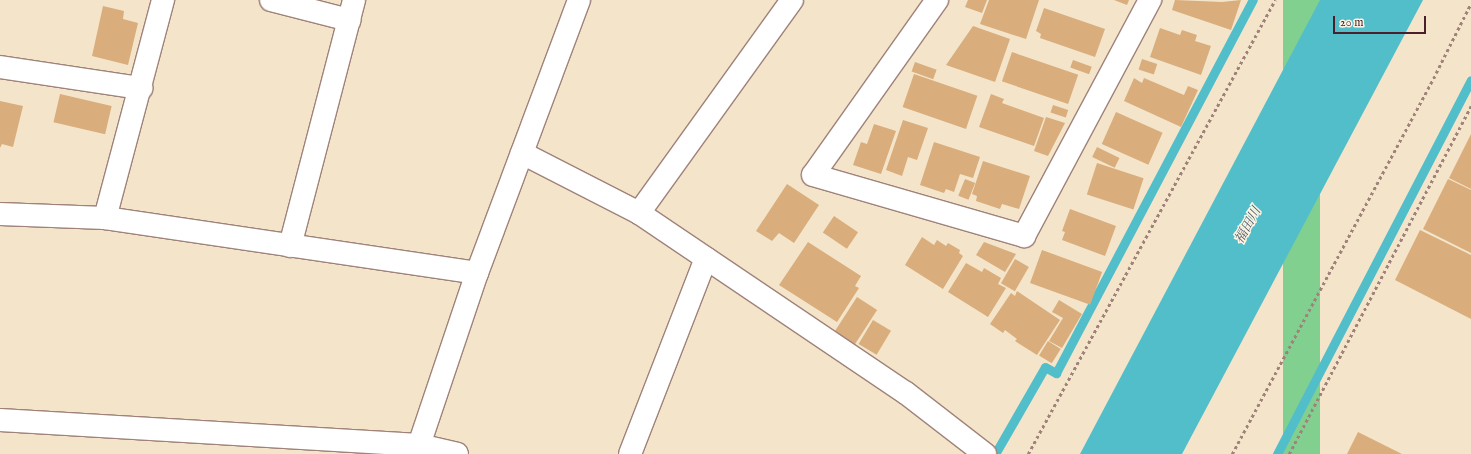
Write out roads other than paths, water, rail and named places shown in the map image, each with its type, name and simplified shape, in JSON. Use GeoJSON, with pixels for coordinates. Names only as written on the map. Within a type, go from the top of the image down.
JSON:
{"type":"FeatureCollection","features":[{"type":"Feature","properties":{"kind":"street"},"geometry":{"type":"LineString","coordinates":[[105,218],[141,88],[163,0]]}},
{"type":"Feature","properties":{"kind":"street"},"geometry":{"type":"LineString","coordinates":[[271,0],[352,10],[290,246]]}},
{"type":"Feature","properties":{"kind":"street"},"geometry":{"type":"LineString","coordinates":[[418,449],[476,273],[579,0]]}},
{"type":"Feature","properties":{"kind":"street"},"geometry":{"type":"LineString","coordinates":[[639,213],[792,0]]}},
{"type":"Feature","properties":{"kind":"street"},"geometry":{"type":"LineString","coordinates":[[937,0],[812,175],[1024,236],[1150,0]]}},
{"type":"Feature","properties":{"kind":"street"},"geometry":{"type":"LineString","coordinates":[[0,68],[141,88]]}},
{"type":"Feature","properties":{"kind":"street"},"geometry":{"type":"LineString","coordinates":[[522,153],[639,213],[906,394],[973,450]]}},
{"type":"Feature","properties":{"kind":"street"},"geometry":{"type":"LineString","coordinates":[[0,214],[105,218],[476,273]]}},
{"type":"Feature","properties":{"kind":"street"},"geometry":{"type":"LineString","coordinates":[[630,454],[706,258]]}},
{"type":"Feature","properties":{"kind":"street"},"geometry":{"type":"LineString","coordinates":[[0,420],[418,449],[457,454]]}},
{"type":"Feature","properties":{"kind":"water","name":"福田川"},"geometry":{"type":"Polygon","coordinates":[[[1320,0],[1423,0],[1182,454],[1080,454],[1320,0]]]}},
{"type":"Feature","properties":{"kind":"waterway"},"geometry":{"type":"LineString","coordinates":[[995,454],[1045,367],[1056,373],[1253,0]]}},
{"type":"Feature","properties":{"kind":"waterway"},"geometry":{"type":"LineString","coordinates":[[1277,454],[1471,80]]}}]}
